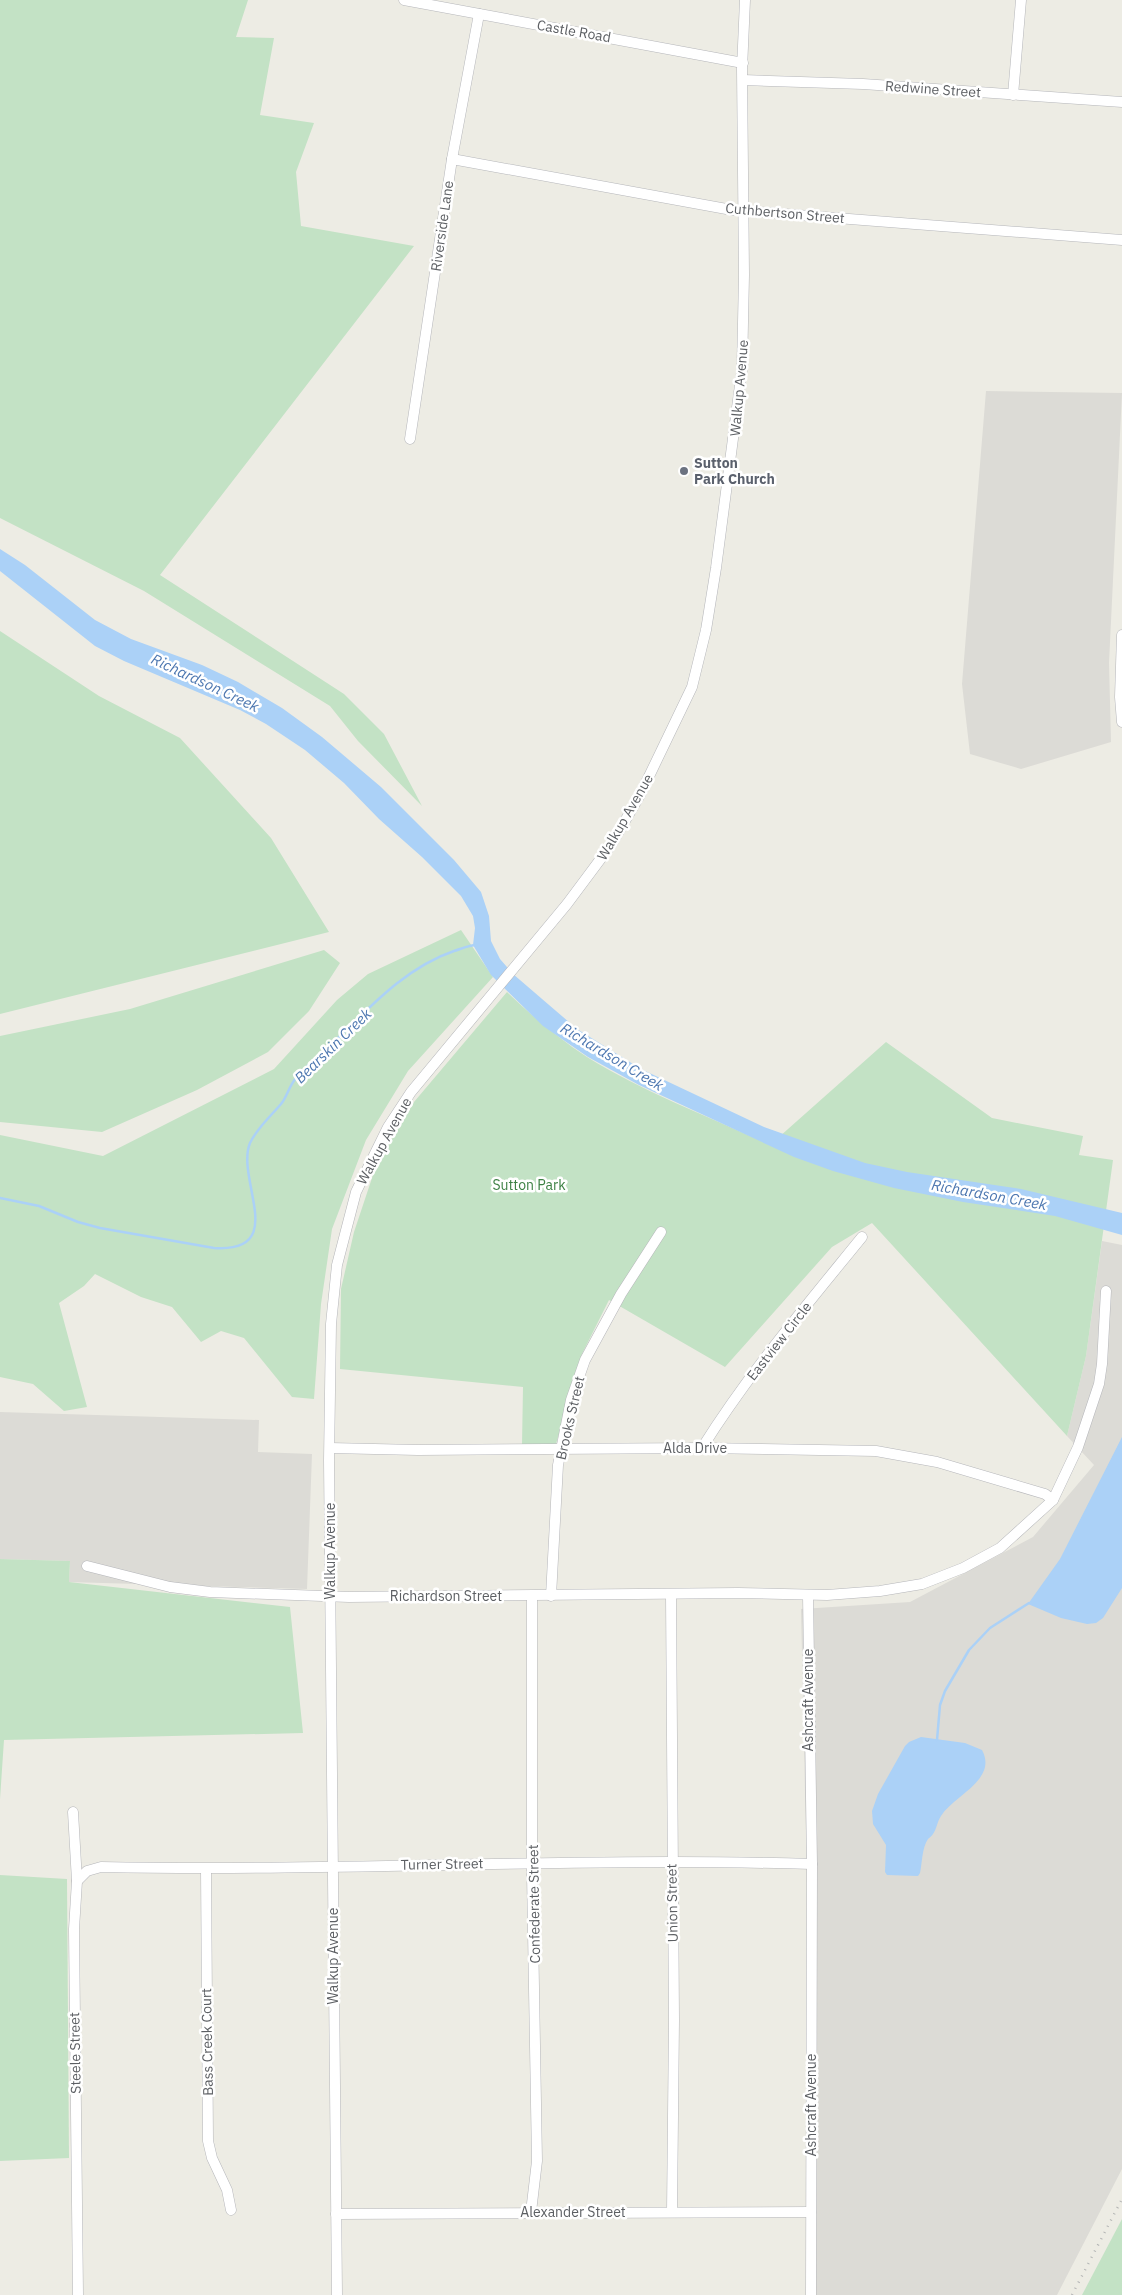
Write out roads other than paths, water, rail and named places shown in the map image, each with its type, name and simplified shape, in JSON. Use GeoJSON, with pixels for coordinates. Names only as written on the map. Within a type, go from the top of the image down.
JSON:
{"type":"FeatureCollection","features":[{"type":"Feature","properties":{"kind":"street","name":"Castle Road"},"geometry":{"type":"LineString","coordinates":[[404,0],[743,63]]}},
{"type":"Feature","properties":{"kind":"street"},"geometry":{"type":"LineString","coordinates":[[743,63],[745,0]]}},
{"type":"Feature","properties":{"kind":"street"},"geometry":{"type":"LineString","coordinates":[[1013,95],[1021,0]]}},
{"type":"Feature","properties":{"kind":"street","name":"Riverside Lane"},"geometry":{"type":"LineString","coordinates":[[410,439],[452,159],[479,14]]}},
{"type":"Feature","properties":{"kind":"street","name":"Walkup Avenue"},"geometry":{"type":"LineString","coordinates":[[337,2295],[330,1596],[332,1324],[336,1275],[356,1192],[388,1127],[411,1092],[567,904],[611,845],[644,787],[692,686],[706,630],[738,416],[744,334],[743,63]]}},
{"type":"Feature","properties":{"kind":"street","name":"Redwine Street"},"geometry":{"type":"LineString","coordinates":[[743,80],[862,84],[1122,102]]}},
{"type":"Feature","properties":{"kind":"street","name":"Cuthbertson Street"},"geometry":{"type":"LineString","coordinates":[[452,159],[743,210],[1122,240]]}},
{"type":"Feature","properties":{"kind":"street"},"geometry":{"type":"LineString","coordinates":[[1122,635],[1120,697],[1122,722]]}},
{"type":"Feature","properties":{"kind":"street","name":"Brooks Street"},"geometry":{"type":"LineString","coordinates":[[550,1596],[560,1449],[571,1400],[585,1360],[621,1294],[662,1232]]}},
{"type":"Feature","properties":{"kind":"street","name":"Eastview Circle"},"geometry":{"type":"LineString","coordinates":[[702,1448],[727,1408],[862,1237]]}},
{"type":"Feature","properties":{"kind":"street"},"geometry":{"type":"LineString","coordinates":[[808,1595],[827,1595],[922,1584],[963,1568],[1000,1548],[1053,1500],[1078,1448],[1099,1384],[1106,1291]]}},
{"type":"Feature","properties":{"kind":"street","name":"Alda Drive"},"geometry":{"type":"LineString","coordinates":[[330,1448],[702,1448],[866,1451],[909,1456],[937,1462],[1045,1494],[1053,1500]]}},
{"type":"Feature","properties":{"kind":"street","name":"Richardson Street"},"geometry":{"type":"LineString","coordinates":[[87,1566],[180,1588],[252,1595],[550,1596],[738,1593],[808,1595]]}},
{"type":"Feature","properties":{"kind":"street","name":"Union Street"},"geometry":{"type":"LineString","coordinates":[[671,1595],[671,1863],[674,1931],[672,2212]]}},
{"type":"Feature","properties":{"kind":"street","name":"Ashcraft Avenue"},"geometry":{"type":"LineString","coordinates":[[808,1595],[812,1864],[811,2295]]}},
{"type":"Feature","properties":{"kind":"street","name":"Confederate Street"},"geometry":{"type":"LineString","coordinates":[[531,2212],[537,2161],[532,1596]]}},
{"type":"Feature","properties":{"kind":"street","name":"Steele Street"},"geometry":{"type":"LineString","coordinates":[[73,1812],[77,1881],[74,1930],[78,2295]]}},
{"type":"Feature","properties":{"kind":"street","name":"Turner Street"},"geometry":{"type":"LineString","coordinates":[[77,1881],[88,1871],[101,1867],[206,1869],[333,1865],[730,1862],[812,1864]]}},
{"type":"Feature","properties":{"kind":"street","name":"Bass Creek Court"},"geometry":{"type":"LineString","coordinates":[[206,1869],[208,2141],[212,2158],[227,2190],[231,2210]]}},
{"type":"Feature","properties":{"kind":"street","name":"Alexander Street"},"geometry":{"type":"LineString","coordinates":[[336,2214],[811,2212]]}},
{"type":"Feature","properties":{"kind":"water","name":"Richardson Creek"},"geometry":{"type":"Polygon","coordinates":[[[0,549],[25,565],[95,620],[131,639],[202,665],[238,682],[282,708],[322,737],[381,787],[454,860],[481,892],[489,916],[491,941],[500,959],[513,974],[577,1029],[641,1069],[764,1127],[865,1163],[907,1172],[1021,1189],[1122,1213],[1122,1235],[1055,1216],[963,1202],[894,1188],[833,1171],[794,1157],[639,1085],[588,1057],[543,1026],[491,975],[473,945],[475,928],[473,916],[461,896],[422,857],[379,819],[344,783],[305,750],[266,724],[240,710],[124,661],[95,646],[0,571],[0,549]]]}},
{"type":"Feature","properties":{"kind":"water"},"geometry":{"type":"Polygon","coordinates":[[[1122,1437],[1122,1588],[1103,1618],[1096,1623],[1087,1624],[1061,1618],[1028,1604],[1060,1559],[1122,1437]]]}},
{"type":"Feature","properties":{"kind":"water"},"geometry":{"type":"Polygon","coordinates":[[[921,1737],[965,1743],[982,1750],[985,1761],[984,1770],[979,1779],[947,1808],[941,1816],[934,1832],[926,1842],[918,1876],[887,1875],[885,1872],[886,1845],[873,1824],[872,1811],[878,1794],[905,1746],[909,1742],[921,1737]]]}},
{"type":"Feature","properties":{"kind":"waterway","name":"Bearskin Creek"},"geometry":{"type":"LineString","coordinates":[[0,1198],[39,1206],[78,1222],[100,1228],[214,1248],[237,1246],[250,1239],[255,1226],[255,1211],[247,1158],[250,1143],[260,1127],[283,1101],[296,1078],[391,988],[437,958],[465,947],[476,945]]}},
{"type":"Feature","properties":{"kind":"waterway"},"geometry":{"type":"LineString","coordinates":[[937,1740],[940,1705],[945,1691],[969,1650],[990,1628],[1029,1603]]}},
{"type":"Feature","properties":{"kind":"railway"},"geometry":{"type":"LineString","coordinates":[[1072,2295],[1122,2199]]}},
{"type":"Feature","properties":{"kind":"place","name":"Sutton Park Church"},"geometry":{"type":"Point","coordinates":[684,471]}},
{"type":"Feature","properties":{"kind":"park label","name":"Sutton Park"},"geometry":{"type":"Point","coordinates":[529,1185]}}]}
